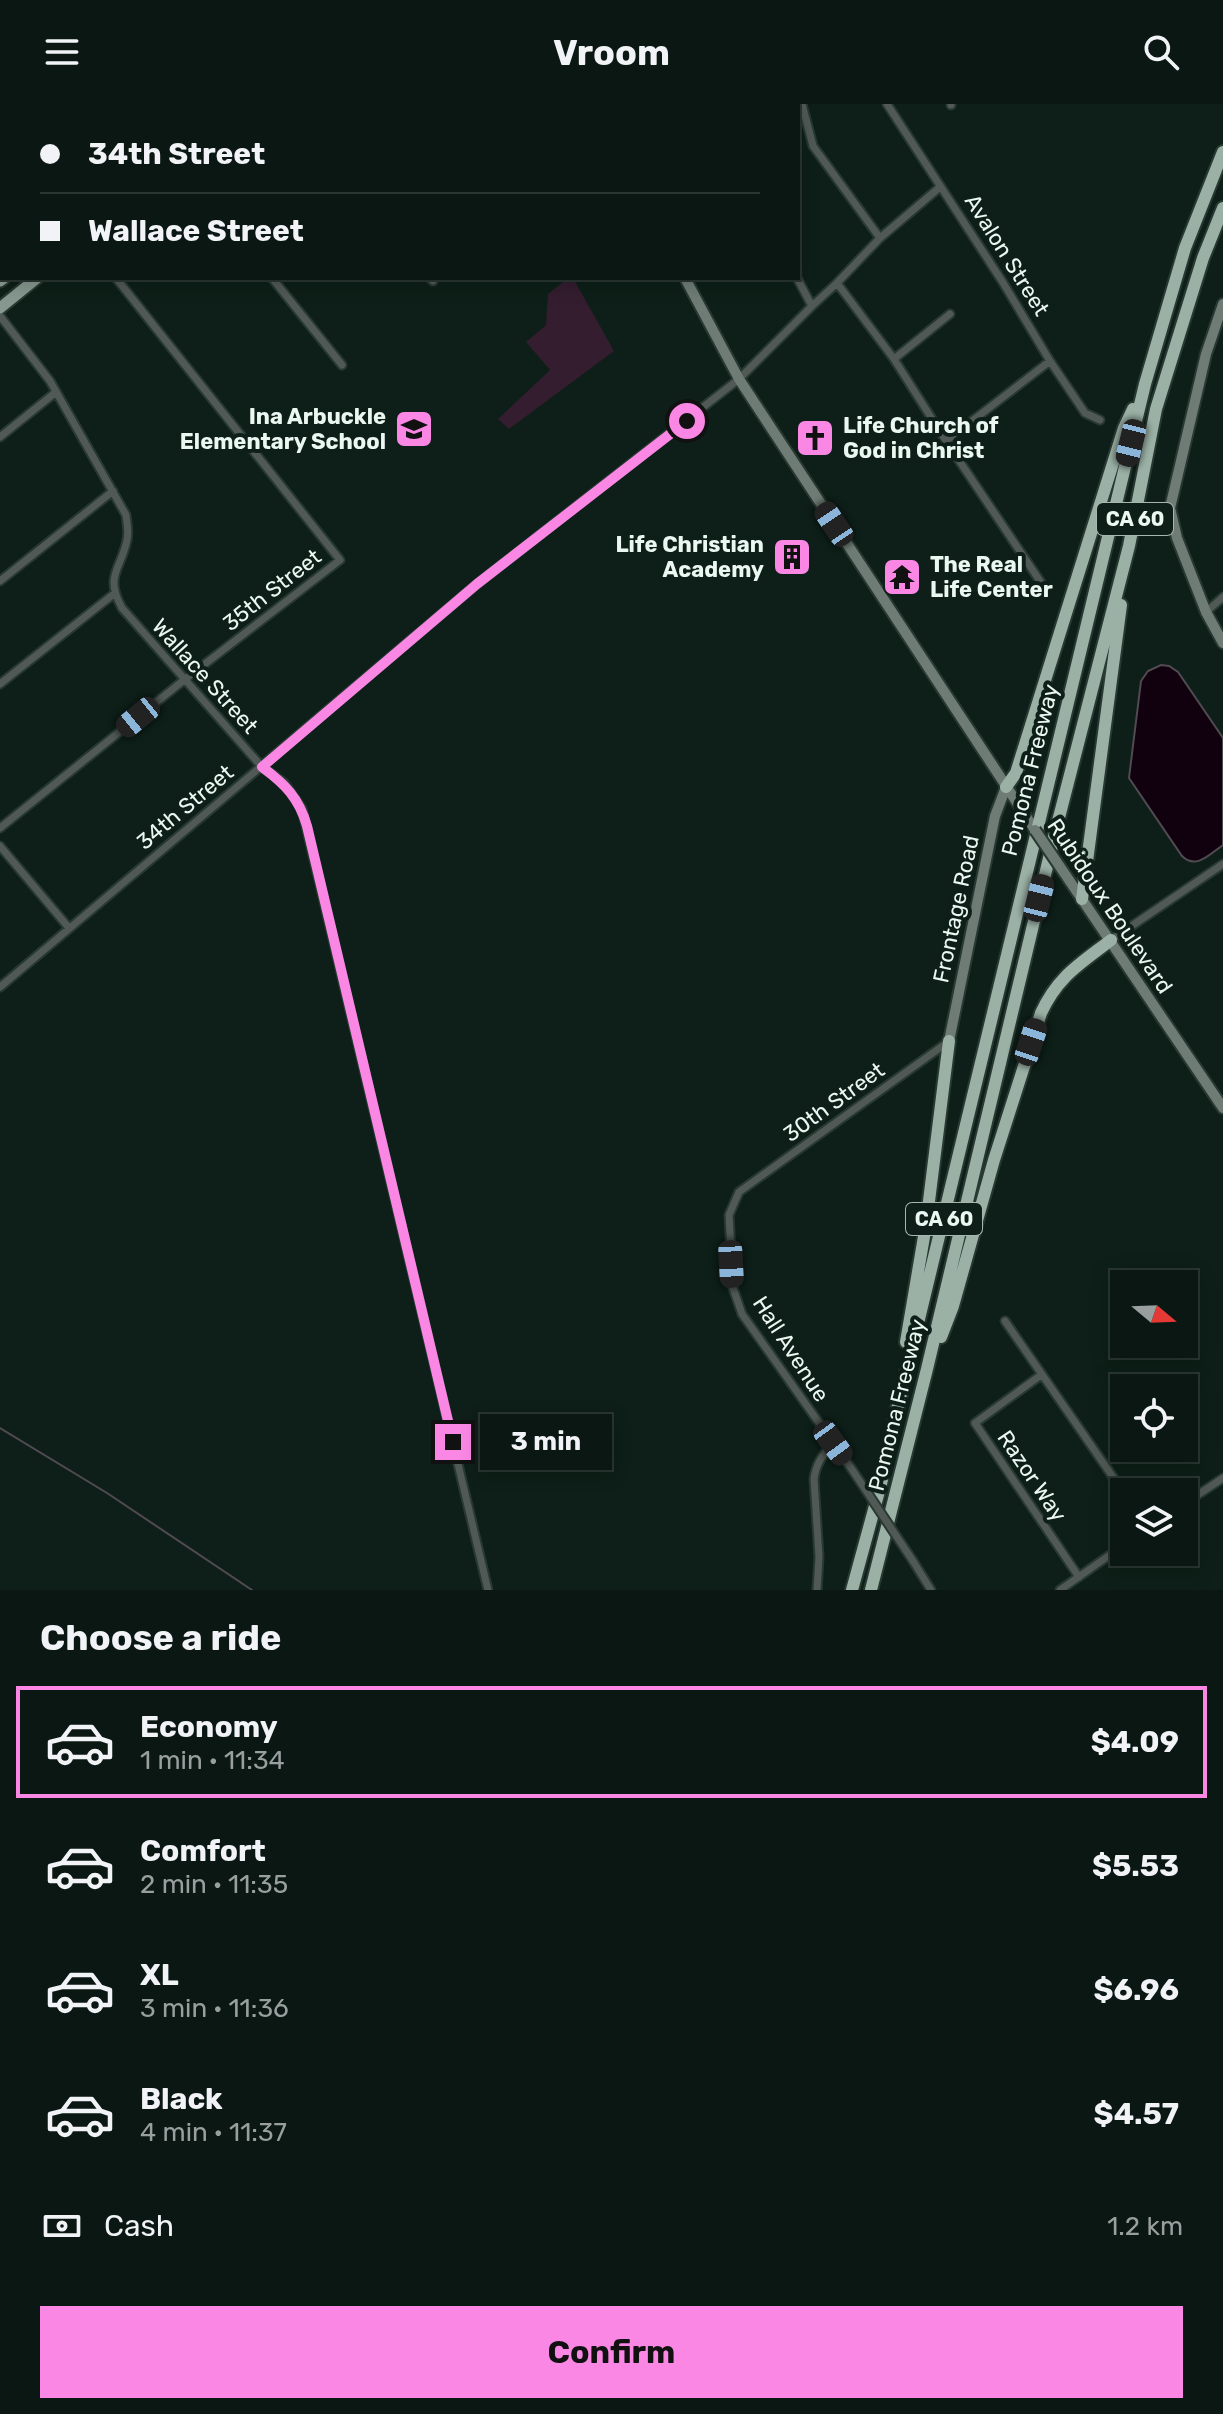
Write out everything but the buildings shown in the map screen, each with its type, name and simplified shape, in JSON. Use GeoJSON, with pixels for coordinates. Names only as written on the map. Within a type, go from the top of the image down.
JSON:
{"type":"FeatureCollection","features":[{"type":"Feature","properties":{"kind":"highway","name":"Pomona Freeway"},"geometry":{"type":"LineString","coordinates":[[852,1590],[881,1484],[1145,384],[1185,248],[1223,152]]}},
{"type":"Feature","properties":{"kind":"highway","name":"Pomona Freeway"},"geometry":{"type":"LineString","coordinates":[[871,1590],[1137,510],[1156,409],[1203,258],[1223,208]]}},
{"type":"Feature","properties":{"kind":"highway"},"geometry":{"type":"LineString","coordinates":[[1006,787],[1016,773],[1124,428],[1145,384]]}},
{"type":"Feature","properties":{"kind":"highway"},"geometry":{"type":"LineString","coordinates":[[1082,899],[1118,626],[1137,510]]}},
{"type":"Feature","properties":{"kind":"highway"},"geometry":{"type":"LineString","coordinates":[[927,1369],[953,1306],[994,1160],[1041,1013],[1050,993],[1063,977],[1111,940]]}},
{"type":"Feature","properties":{"kind":"highway"},"geometry":{"type":"LineString","coordinates":[[890,1439],[926,1225],[949,1041]]}},
{"type":"Feature","properties":{"kind":"main road"},"geometry":{"type":"LineString","coordinates":[[0,308],[35,280]]}},
{"type":"Feature","properties":{"kind":"main road","name":"Rubidoux Boulevard"},"geometry":{"type":"LineString","coordinates":[[686,280],[739,379],[1020,809],[1223,1108]]}},
{"type":"Feature","properties":{"kind":"main road"},"geometry":{"type":"LineString","coordinates":[[1223,304],[1206,354],[1170,508],[1177,538],[1206,612],[1223,643]]}},
{"type":"Feature","properties":{"kind":"main road","name":"Frontage Road"},"geometry":{"type":"LineString","coordinates":[[949,1041],[995,816],[1006,787]]}},
{"type":"Feature","properties":{"kind":"street"},"geometry":{"type":"LineString","coordinates":[[802,104],[813,146],[880,238]]}},
{"type":"Feature","properties":{"kind":"street","name":"Avalon Street"},"geometry":{"type":"LineString","coordinates":[[887,104],[1085,413],[1100,420]]}},
{"type":"Feature","properties":{"kind":"street","name":"34th Street"},"geometry":{"type":"LineString","coordinates":[[0,987],[477,584],[739,379],[880,238],[940,187]]}},
{"type":"Feature","properties":{"kind":"street","name":"35th Street"},"geometry":{"type":"LineString","coordinates":[[0,828],[340,560],[118,280]]}},
{"type":"Feature","properties":{"kind":"street"},"geometry":{"type":"LineString","coordinates":[[274,280],[342,365]]}},
{"type":"Feature","properties":{"kind":"street"},"geometry":{"type":"LineString","coordinates":[[798,280],[812,306]]}},
{"type":"Feature","properties":{"kind":"street"},"geometry":{"type":"LineString","coordinates":[[837,283],[894,359],[1044,587]]}},
{"type":"Feature","properties":{"kind":"street"},"geometry":{"type":"LineString","coordinates":[[894,359],[950,314]]}},
{"type":"Feature","properties":{"kind":"street"},"geometry":{"type":"LineString","coordinates":[[0,316],[56,392],[126,515],[128,532],[115,571],[115,593],[0,684]]}},
{"type":"Feature","properties":{"kind":"street"},"geometry":{"type":"LineString","coordinates":[[946,441],[1050,361]]}},
{"type":"Feature","properties":{"kind":"street"},"geometry":{"type":"LineString","coordinates":[[0,437],[56,392]]}},
{"type":"Feature","properties":{"kind":"street"},"geometry":{"type":"LineString","coordinates":[[0,581],[113,491]]}},
{"type":"Feature","properties":{"kind":"street","name":"Wallace Street"},"geometry":{"type":"LineString","coordinates":[[115,593],[122,608],[184,680],[262,767],[284,783],[302,809],[488,1590]]}},
{"type":"Feature","properties":{"kind":"street"},"geometry":{"type":"LineString","coordinates":[[1206,612],[1223,597]]}},
{"type":"Feature","properties":{"kind":"street"},"geometry":{"type":"LineString","coordinates":[[0,846],[69,928]]}},
{"type":"Feature","properties":{"kind":"street"},"geometry":{"type":"LineString","coordinates":[[1111,940],[1223,864]]}},
{"type":"Feature","properties":{"kind":"street","name":"30th Street"},"geometry":{"type":"LineString","coordinates":[[739,1192],[949,1041]]}},
{"type":"Feature","properties":{"kind":"street","name":"Hall Avenue"},"geometry":{"type":"LineString","coordinates":[[739,1192],[729,1215],[733,1288],[742,1314],[851,1468],[931,1590]]}},
{"type":"Feature","properties":{"kind":"street"},"geometry":{"type":"LineString","coordinates":[[1005,1321],[1113,1478]]}},
{"type":"Feature","properties":{"kind":"street","name":"Razor Way"},"geometry":{"type":"LineString","coordinates":[[1041,1375],[975,1423],[1079,1577]]}},
{"type":"Feature","properties":{"kind":"street"},"geometry":{"type":"LineString","coordinates":[[817,1590],[819,1557],[815,1468],[833,1443]]}},
{"type":"Feature","properties":{"kind":"street"},"geometry":{"type":"LineString","coordinates":[[1198,1495],[1223,1478]]}},
{"type":"Feature","properties":{"kind":"street"},"geometry":{"type":"LineString","coordinates":[[1060,1590],[1110,1555]]}},
{"type":"Feature","properties":{"kind":"shaded area"},"geometry":{"type":"Polygon","coordinates":[[[566,280],[574,280],[614,351],[509,429],[498,419],[550,370],[526,342],[546,325],[548,294],[566,280]]]}},
{"type":"Feature","properties":{"kind":"shaded area"},"geometry":{"type":"Polygon","coordinates":[[[1161,665],[1178,672],[1223,738],[1223,845],[1198,861],[1182,856],[1129,778],[1141,681],[1148,671],[1161,665]]]}},
{"type":"Feature","properties":{"kind":"waterway"},"geometry":{"type":"LineString","coordinates":[[0,1428],[107,1493],[252,1590]]}},
{"type":"Feature","properties":{"kind":"place","name":"Ina Arbuckle Elementary School"},"geometry":{"type":"Point","coordinates":[414,429]}},
{"type":"Feature","properties":{"kind":"place","name":"Life Church of God in Christ"},"geometry":{"type":"Point","coordinates":[815,438]}},
{"type":"Feature","properties":{"kind":"place","name":"Life Christian Academy"},"geometry":{"type":"Point","coordinates":[792,557]}},
{"type":"Feature","properties":{"kind":"place","name":"The Real Life Center"},"geometry":{"type":"Point","coordinates":[902,577]}},
{"type":"Feature","properties":{"kind":"route"},"geometry":{"type":"LineString","coordinates":[[453,1442],[307,826],[302,809],[284,783],[262,767],[477,584],[687,421]]}}]}
